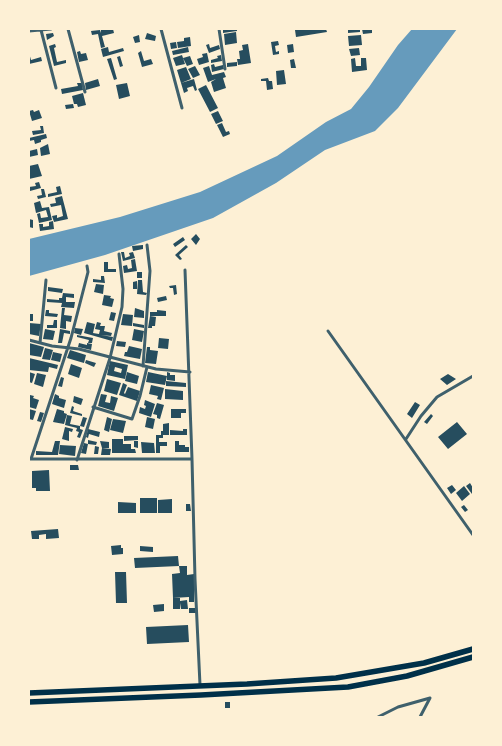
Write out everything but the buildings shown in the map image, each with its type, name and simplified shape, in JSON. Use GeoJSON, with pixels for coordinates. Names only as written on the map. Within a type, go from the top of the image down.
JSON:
{"type":"FeatureCollection","features":[{"type":"Feature","properties":{"kind":"highway"},"geometry":{"type":"LineString","coordinates":[[29,693],[247,684],[336,678],[424,663],[473,648]]}},
{"type":"Feature","properties":{"kind":"highway"},"geometry":{"type":"LineString","coordinates":[[29,702],[348,687],[407,676],[473,658]]}},
{"type":"Feature","properties":{"kind":"street"},"geometry":{"type":"LineString","coordinates":[[29,31],[51,29]]}},
{"type":"Feature","properties":{"kind":"street"},"geometry":{"type":"LineString","coordinates":[[68,29],[85,92]]}},
{"type":"Feature","properties":{"kind":"street"},"geometry":{"type":"LineString","coordinates":[[161,29],[182,108]]}},
{"type":"Feature","properties":{"kind":"street"},"geometry":{"type":"LineString","coordinates":[[219,29],[225,69]]}},
{"type":"Feature","properties":{"kind":"street"},"geometry":{"type":"LineString","coordinates":[[41,30],[56,88]]}},
{"type":"Feature","properties":{"kind":"street"},"geometry":{"type":"LineString","coordinates":[[93,407],[132,419],[140,396],[145,366],[150,271],[147,245]]}},
{"type":"Feature","properties":{"kind":"street"},"geometry":{"type":"LineString","coordinates":[[77,460],[110,358],[122,307],[123,289],[119,254]]}},
{"type":"Feature","properties":{"kind":"street"},"geometry":{"type":"LineString","coordinates":[[87,266],[88,272],[67,348],[30,459],[192,458]]}},
{"type":"Feature","properties":{"kind":"street"},"geometry":{"type":"LineString","coordinates":[[185,270],[200,685]]}},
{"type":"Feature","properties":{"kind":"street"},"geometry":{"type":"LineString","coordinates":[[40,343],[46,280]]}},
{"type":"Feature","properties":{"kind":"street"},"geometry":{"type":"LineString","coordinates":[[328,331],[473,535]]}},
{"type":"Feature","properties":{"kind":"street"},"geometry":{"type":"LineString","coordinates":[[29,340],[145,366],[190,372]]}},
{"type":"Feature","properties":{"kind":"street"},"geometry":{"type":"LineString","coordinates":[[406,439],[421,416],[437,397],[473,376]]}},
{"type":"Feature","properties":{"kind":"street"},"geometry":{"type":"LineString","coordinates":[[378,717],[398,707],[430,698],[420,717]]}},
{"type":"Feature","properties":{"kind":"water"},"geometry":{"type":"Polygon","coordinates":[[[412,29],[457,29],[398,108],[375,131],[325,150],[276,183],[213,218],[105,255],[29,276],[29,239],[120,217],[200,192],[277,156],[326,122],[351,109],[412,29]]]}}]}
